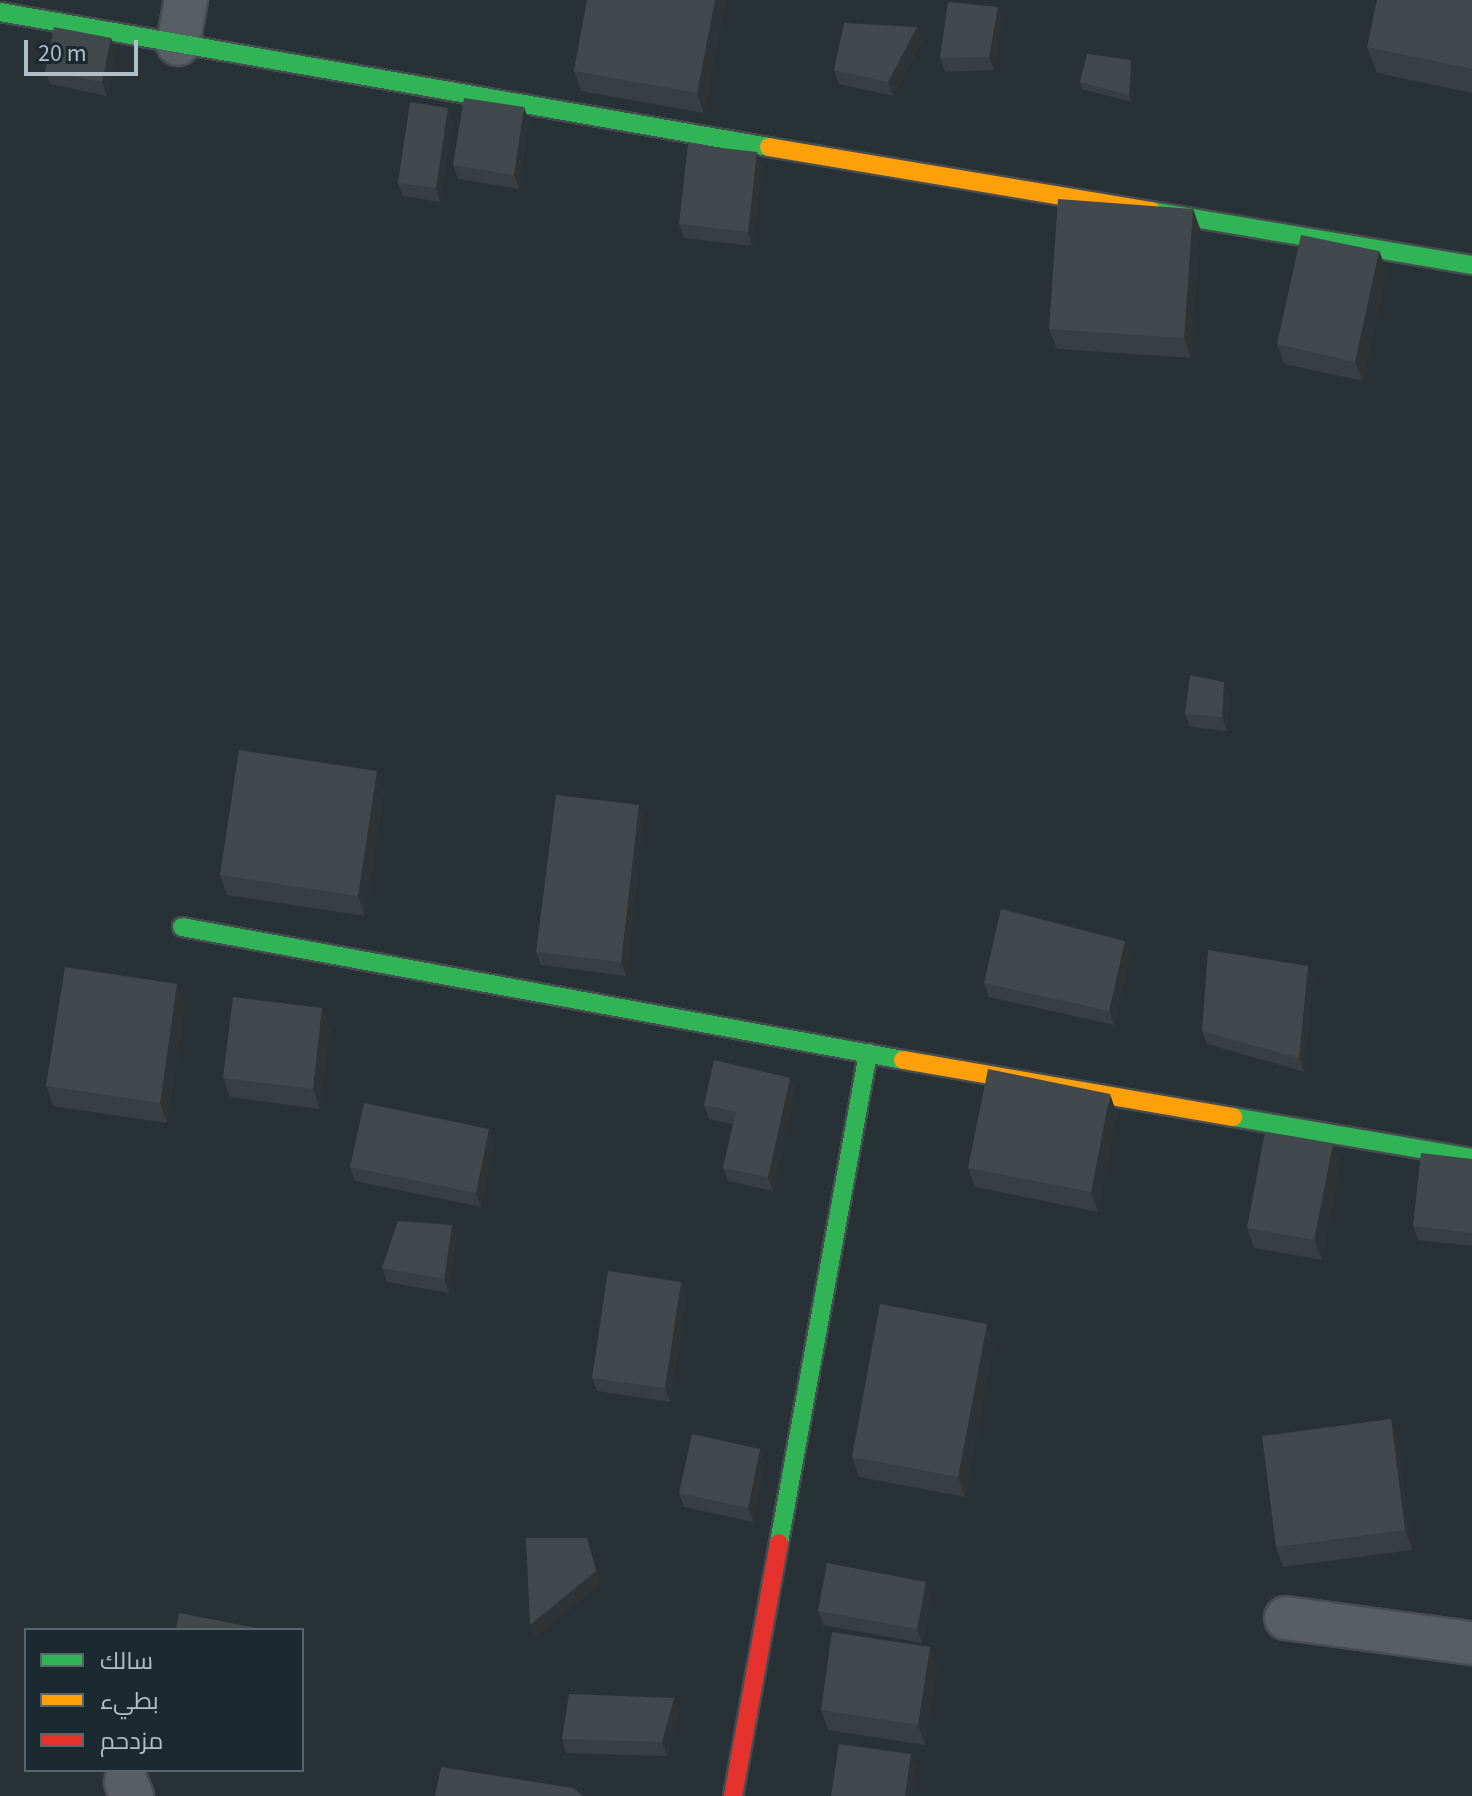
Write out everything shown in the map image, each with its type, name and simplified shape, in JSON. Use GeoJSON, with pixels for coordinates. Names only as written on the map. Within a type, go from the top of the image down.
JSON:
{"type":"FeatureCollection","features":[{"type":"Feature","properties":{"kind":"street"},"geometry":{"type":"LineString","coordinates":[[178,44],[186,0]]}},
{"type":"Feature","properties":{"kind":"street"},"geometry":{"type":"LineString","coordinates":[[0,12],[1472,265]]}},
{"type":"Feature","properties":{"kind":"street"},"geometry":{"type":"LineString","coordinates":[[182,927],[868,1053],[1472,1158]]}},
{"type":"Feature","properties":{"kind":"street"},"geometry":{"type":"LineString","coordinates":[[733,1796],[868,1053]]}},
{"type":"Feature","properties":{"kind":"street"},"geometry":{"type":"LineString","coordinates":[[1286,1618],[1472,1643]]}},
{"type":"Feature","properties":{"kind":"building"},"geometry":{"type":"Polygon","coordinates":[[[587,0],[715,0],[697,93],[574,71],[587,0]]]}},
{"type":"Feature","properties":{"kind":"building"},"geometry":{"type":"Polygon","coordinates":[[[1377,0],[1472,0],[1472,69],[1367,47],[1377,0]]]}},
{"type":"Feature","properties":{"kind":"building"},"geometry":{"type":"Polygon","coordinates":[[[948,2],[998,7],[989,57],[940,58],[948,2]]]}},
{"type":"Feature","properties":{"kind":"building"},"geometry":{"type":"Polygon","coordinates":[[[844,23],[917,27],[888,82],[834,70],[844,23]]]}},
{"type":"Feature","properties":{"kind":"building"},"geometry":{"type":"Polygon","coordinates":[[[54,27],[111,38],[102,82],[45,71],[54,27]]]}},
{"type":"Feature","properties":{"kind":"building"},"geometry":{"type":"Polygon","coordinates":[[[1087,54],[1131,60],[1129,95],[1080,82],[1087,54]]]}},
{"type":"Feature","properties":{"kind":"building"},"geometry":{"type":"Polygon","coordinates":[[[464,98],[524,107],[514,175],[453,165],[464,98]]]}},
{"type":"Feature","properties":{"kind":"building"},"geometry":{"type":"Polygon","coordinates":[[[410,102],[448,108],[436,188],[398,183],[410,102]]]}},
{"type":"Feature","properties":{"kind":"building"},"geometry":{"type":"Polygon","coordinates":[[[688,144],[757,152],[748,232],[679,224],[688,144]]]}},
{"type":"Feature","properties":{"kind":"building"},"geometry":{"type":"Polygon","coordinates":[[[1058,199],[1193,209],[1184,338],[1049,329],[1058,199]]]}},
{"type":"Feature","properties":{"kind":"building"},"geometry":{"type":"Polygon","coordinates":[[[1301,235],[1379,251],[1355,362],[1277,344],[1301,235]]]}},
{"type":"Feature","properties":{"kind":"building"},"geometry":{"type":"Polygon","coordinates":[[[1190,675],[1224,682],[1222,717],[1185,714],[1190,675]]]}},
{"type":"Feature","properties":{"kind":"building"},"geometry":{"type":"Polygon","coordinates":[[[239,750],[377,771],[358,896],[220,875],[239,750]]]}},
{"type":"Feature","properties":{"kind":"building"},"geometry":{"type":"Polygon","coordinates":[[[556,795],[639,805],[621,962],[536,952],[556,795]]]}},
{"type":"Feature","properties":{"kind":"building"},"geometry":{"type":"Polygon","coordinates":[[[1001,909],[1125,941],[1109,1011],[984,983],[1001,909]]]}},
{"type":"Feature","properties":{"kind":"building"},"geometry":{"type":"Polygon","coordinates":[[[1208,950],[1308,966],[1299,1058],[1202,1031],[1208,950]]]}},
{"type":"Feature","properties":{"kind":"building"},"geometry":{"type":"Polygon","coordinates":[[[65,967],[177,984],[160,1103],[46,1086],[65,967]]]}},
{"type":"Feature","properties":{"kind":"building"},"geometry":{"type":"Polygon","coordinates":[[[233,997],[322,1008],[313,1089],[223,1078],[233,997]]]}},
{"type":"Feature","properties":{"kind":"building"},"geometry":{"type":"Polygon","coordinates":[[[714,1060],[790,1078],[768,1177],[723,1168],[736,1112],[704,1105],[714,1060]]]}},
{"type":"Feature","properties":{"kind":"building"},"geometry":{"type":"Polygon","coordinates":[[[988,1069],[1110,1094],[1091,1192],[968,1168],[988,1069]]]}},
{"type":"Feature","properties":{"kind":"building"},"geometry":{"type":"Polygon","coordinates":[[[364,1103],[489,1129],[476,1193],[350,1167],[364,1103]]]}},
{"type":"Feature","properties":{"kind":"building"},"geometry":{"type":"Polygon","coordinates":[[[1265,1132],[1333,1144],[1314,1240],[1247,1228],[1265,1132]]]}},
{"type":"Feature","properties":{"kind":"building"},"geometry":{"type":"Polygon","coordinates":[[[1421,1153],[1472,1159],[1472,1233],[1413,1226],[1421,1153]]]}},
{"type":"Feature","properties":{"kind":"building"},"geometry":{"type":"Polygon","coordinates":[[[398,1221],[452,1225],[444,1279],[382,1268],[398,1221]]]}},
{"type":"Feature","properties":{"kind":"building"},"geometry":{"type":"Polygon","coordinates":[[[608,1271],[681,1282],[665,1388],[592,1378],[608,1271]]]}},
{"type":"Feature","properties":{"kind":"building"},"geometry":{"type":"Polygon","coordinates":[[[880,1304],[987,1324],[958,1477],[852,1457],[880,1304]]]}},
{"type":"Feature","properties":{"kind":"building"},"geometry":{"type":"Polygon","coordinates":[[[1391,1419],[1405,1530],[1276,1547],[1262,1436],[1391,1419]]]}},
{"type":"Feature","properties":{"kind":"building"},"geometry":{"type":"Polygon","coordinates":[[[692,1434],[760,1449],[748,1508],[679,1493],[692,1434]]]}},
{"type":"Feature","properties":{"kind":"building"},"geometry":{"type":"Polygon","coordinates":[[[526,1538],[587,1538],[596,1571],[530,1625],[526,1538]]]}},
{"type":"Feature","properties":{"kind":"building"},"geometry":{"type":"Polygon","coordinates":[[[827,1563],[926,1582],[917,1629],[818,1611],[827,1563]]]}},
{"type":"Feature","properties":{"kind":"building"},"geometry":{"type":"Polygon","coordinates":[[[179,1613],[257,1628],[176,1628],[179,1613]]]}},
{"type":"Feature","properties":{"kind":"building"},"geometry":{"type":"Polygon","coordinates":[[[832,1632],[930,1647],[918,1725],[821,1710],[832,1632]]]}},
{"type":"Feature","properties":{"kind":"building"},"geometry":{"type":"Polygon","coordinates":[[[569,1694],[674,1698],[662,1742],[562,1739],[569,1694]]]}},
{"type":"Feature","properties":{"kind":"building"},"geometry":{"type":"Polygon","coordinates":[[[839,1744],[911,1754],[905,1796],[831,1796],[839,1744]]]}},
{"type":"Feature","properties":{"kind":"building"},"geometry":{"type":"Polygon","coordinates":[[[441,1767],[573,1788],[583,1796],[435,1796],[441,1767]]]}},
{"type":"Feature","properties":{"kind":"traffic: fast"},"geometry":{"type":"LineString","coordinates":[[0,12],[769,147]]}},
{"type":"Feature","properties":{"kind":"traffic: fast"},"geometry":{"type":"LineString","coordinates":[[1152,211],[1472,265]]}},
{"type":"Feature","properties":{"kind":"traffic: fast"},"geometry":{"type":"LineString","coordinates":[[182,927],[903,1060]]}},
{"type":"Feature","properties":{"kind":"traffic: fast"},"geometry":{"type":"LineString","coordinates":[[779,1543],[868,1053]]}},
{"type":"Feature","properties":{"kind":"traffic: fast"},"geometry":{"type":"LineString","coordinates":[[1233,1117],[1472,1158]]}},
{"type":"Feature","properties":{"kind":"traffic: slow"},"geometry":{"type":"LineString","coordinates":[[769,147],[1152,211]]}},
{"type":"Feature","properties":{"kind":"traffic: slow"},"geometry":{"type":"LineString","coordinates":[[903,1060],[1233,1117]]}},
{"type":"Feature","properties":{"kind":"traffic: jam"},"geometry":{"type":"LineString","coordinates":[[733,1796],[779,1543]]}}]}
